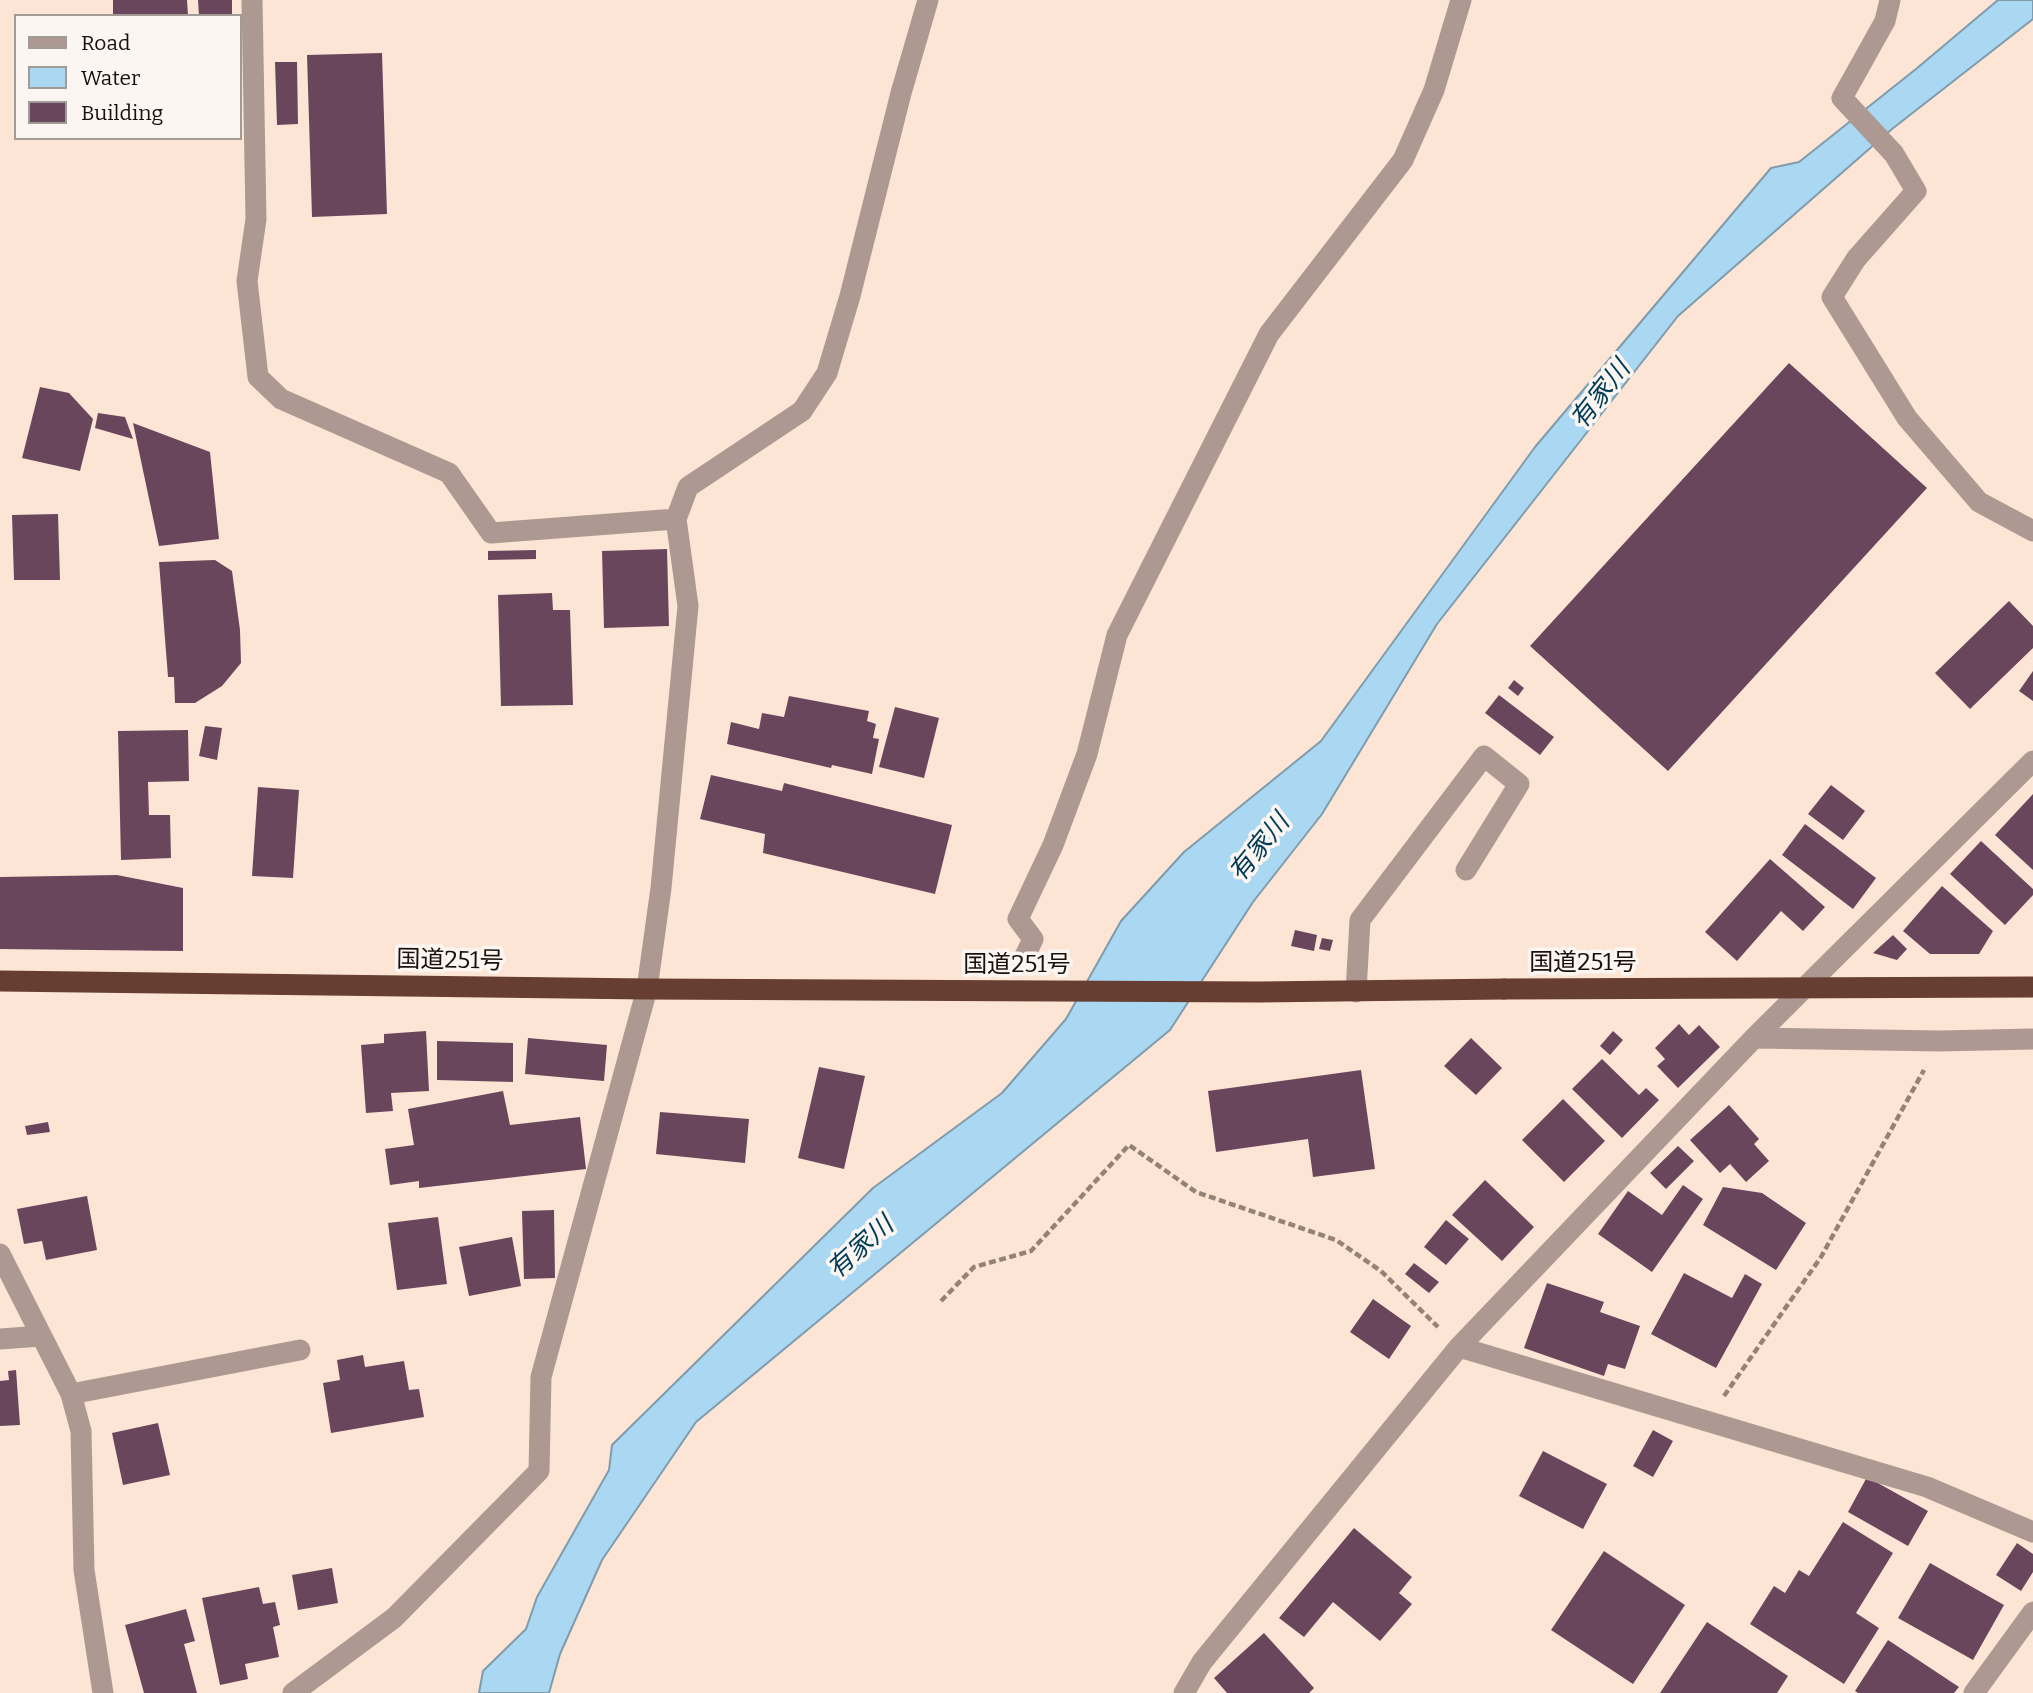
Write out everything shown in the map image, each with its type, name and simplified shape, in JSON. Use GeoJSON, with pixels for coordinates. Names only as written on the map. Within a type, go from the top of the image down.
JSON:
{"type":"FeatureCollection","features":[{"type":"Feature","properties":{"kind":"highway","name":"国道251号"},"geometry":{"type":"LineString","coordinates":[[0,981],[647,989],[1259,992],[2033,987]]}},
{"type":"Feature","properties":{"kind":"street"},"geometry":{"type":"LineString","coordinates":[[252,0],[256,219],[247,281],[258,377],[281,399],[449,473],[491,533],[676,519]]}},
{"type":"Feature","properties":{"kind":"street"},"geometry":{"type":"LineString","coordinates":[[293,1693],[394,1618],[539,1471],[541,1377],[647,989],[661,888],[688,606],[676,519],[688,487],[802,411],[827,373],[928,0]]}},
{"type":"Feature","properties":{"kind":"street"},"geometry":{"type":"LineString","coordinates":[[1025,956],[1033,939],[1018,919],[1053,845],[1087,754],[1117,635],[1269,334],[1403,160],[1434,90],[1461,0]]}},
{"type":"Feature","properties":{"kind":"street"},"geometry":{"type":"LineString","coordinates":[[1890,0],[1885,21],[1842,98],[1894,154],[1916,191],[1856,259],[1832,297],[1907,418],[1979,502],[2033,531]]}},
{"type":"Feature","properties":{"kind":"street"},"geometry":{"type":"LineString","coordinates":[[1356,992],[1360,920],[1484,757],[1519,783],[1465,870]]}},
{"type":"Feature","properties":{"kind":"street"},"geometry":{"type":"LineString","coordinates":[[1184,1693],[1202,1662],[1459,1347],[1754,1038],[2033,761]]}},
{"type":"Feature","properties":{"kind":"street"},"geometry":{"type":"LineString","coordinates":[[1754,1038],[1940,1041],[2033,1039]]}},
{"type":"Feature","properties":{"kind":"street"},"geometry":{"type":"LineString","coordinates":[[0,1254],[71,1394],[81,1432],[84,1570],[103,1693]]}},
{"type":"Feature","properties":{"kind":"street"},"geometry":{"type":"LineString","coordinates":[[0,1339],[41,1336]]}},
{"type":"Feature","properties":{"kind":"street"},"geometry":{"type":"LineString","coordinates":[[1459,1347],[1927,1487],[2033,1532]]}},
{"type":"Feature","properties":{"kind":"street"},"geometry":{"type":"LineString","coordinates":[[71,1394],[300,1350]]}},
{"type":"Feature","properties":{"kind":"street"},"geometry":{"type":"LineString","coordinates":[[1974,1693],[2033,1612]]}},
{"type":"Feature","properties":{"kind":"path"},"geometry":{"type":"LineString","coordinates":[[1705,1422],[1821,1257],[1940,1041]]}},
{"type":"Feature","properties":{"kind":"path"},"geometry":{"type":"LineString","coordinates":[[941,1301],[974,1267],[1031,1251],[1129,1145],[1196,1192],[1336,1240],[1381,1271],[1459,1347]]}},
{"type":"Feature","properties":{"kind":"water","name":"有家川"},"geometry":{"type":"Polygon","coordinates":[[[1998,0],[2033,0],[2033,19],[1892,129],[1678,316],[1437,624],[1322,814],[1253,902],[1170,1030],[696,1422],[602,1560],[560,1654],[549,1693],[479,1693],[483,1671],[526,1629],[537,1597],[609,1470],[612,1445],[873,1188],[1002,1093],[1066,1019],[1121,921],[1184,852],[1321,741],[1535,447],[1771,168],[1799,162],[1998,0]]]}},
{"type":"Feature","properties":{"kind":"building"},"geometry":{"type":"Polygon","coordinates":[[[113,0],[187,0],[188,14],[113,14],[113,0]]]}},
{"type":"Feature","properties":{"kind":"building"},"geometry":{"type":"Polygon","coordinates":[[[198,0],[232,0],[232,14],[199,14],[198,0]]]}},
{"type":"Feature","properties":{"kind":"building"},"geometry":{"type":"Polygon","coordinates":[[[382,53],[387,214],[312,217],[307,55],[382,53]]]}},
{"type":"Feature","properties":{"kind":"building"},"geometry":{"type":"Polygon","coordinates":[[[275,62],[297,62],[298,124],[277,125],[275,62]]]}},
{"type":"Feature","properties":{"kind":"building"},"geometry":{"type":"Polygon","coordinates":[[[1789,363],[1927,488],[1668,771],[1530,646],[1789,363]]]}},
{"type":"Feature","properties":{"kind":"building"},"geometry":{"type":"Polygon","coordinates":[[[40,387],[69,393],[93,419],[80,471],[22,458],[40,387]]]}},
{"type":"Feature","properties":{"kind":"building"},"geometry":{"type":"Polygon","coordinates":[[[98,413],[125,417],[133,439],[95,428],[98,413]]]}},
{"type":"Feature","properties":{"kind":"building"},"geometry":{"type":"Polygon","coordinates":[[[133,423],[210,452],[219,539],[159,546],[133,423]]]}},
{"type":"Feature","properties":{"kind":"building"},"geometry":{"type":"Polygon","coordinates":[[[58,514],[60,580],[14,580],[12,515],[58,514]]]}},
{"type":"Feature","properties":{"kind":"building"},"geometry":{"type":"Polygon","coordinates":[[[667,549],[669,626],[604,628],[602,551],[667,549]]]}},
{"type":"Feature","properties":{"kind":"building"},"geometry":{"type":"Polygon","coordinates":[[[536,550],[536,559],[488,560],[488,551],[536,550]]]}},
{"type":"Feature","properties":{"kind":"building"},"geometry":{"type":"Polygon","coordinates":[[[215,560],[232,571],[240,630],[241,663],[222,686],[195,703],[175,703],[174,677],[168,677],[159,562],[215,560]]]}},
{"type":"Feature","properties":{"kind":"building"},"geometry":{"type":"Polygon","coordinates":[[[552,593],[553,610],[570,610],[573,705],[501,706],[498,595],[552,593]]]}},
{"type":"Feature","properties":{"kind":"building"},"geometry":{"type":"Polygon","coordinates":[[[2009,601],[2033,626],[2033,648],[1970,709],[1935,673],[2009,601]]]}},
{"type":"Feature","properties":{"kind":"building"},"geometry":{"type":"Polygon","coordinates":[[[2033,671],[2033,701],[2019,691],[2033,671]]]}},
{"type":"Feature","properties":{"kind":"building"},"geometry":{"type":"Polygon","coordinates":[[[1514,680],[1524,688],[1518,696],[1508,688],[1514,680]]]}},
{"type":"Feature","properties":{"kind":"building"},"geometry":{"type":"Polygon","coordinates":[[[1499,695],[1554,737],[1540,755],[1485,713],[1499,695]]]}},
{"type":"Feature","properties":{"kind":"building"},"geometry":{"type":"Polygon","coordinates":[[[789,696],[869,711],[867,721],[876,724],[873,738],[879,739],[872,774],[832,765],[831,768],[727,744],[731,722],[759,729],[762,713],[784,717],[789,696]]]}},
{"type":"Feature","properties":{"kind":"building"},"geometry":{"type":"Polygon","coordinates":[[[895,707],[939,718],[924,778],[879,767],[895,707]]]}},
{"type":"Feature","properties":{"kind":"building"},"geometry":{"type":"Polygon","coordinates":[[[205,726],[222,728],[217,760],[199,756],[205,726]]]}},
{"type":"Feature","properties":{"kind":"building"},"geometry":{"type":"Polygon","coordinates":[[[188,730],[189,781],[148,782],[149,815],[170,815],[171,858],[121,860],[118,731],[188,730]]]}},
{"type":"Feature","properties":{"kind":"building"},"geometry":{"type":"Polygon","coordinates":[[[711,775],[782,791],[784,783],[952,825],[935,894],[763,853],[765,834],[700,819],[711,775]]]}},
{"type":"Feature","properties":{"kind":"building"},"geometry":{"type":"Polygon","coordinates":[[[1831,785],[1865,811],[1843,840],[1808,814],[1831,785]]]}},
{"type":"Feature","properties":{"kind":"building"},"geometry":{"type":"Polygon","coordinates":[[[258,787],[299,790],[293,878],[252,876],[258,787]]]}},
{"type":"Feature","properties":{"kind":"building"},"geometry":{"type":"Polygon","coordinates":[[[2033,794],[2033,870],[1995,835],[2033,794]]]}},
{"type":"Feature","properties":{"kind":"building"},"geometry":{"type":"Polygon","coordinates":[[[1805,824],[1876,878],[1853,909],[1782,855],[1805,824]]]}},
{"type":"Feature","properties":{"kind":"building"},"geometry":{"type":"Polygon","coordinates":[[[1981,841],[2033,889],[2033,895],[2005,925],[1950,874],[1981,841]]]}},
{"type":"Feature","properties":{"kind":"building"},"geometry":{"type":"Polygon","coordinates":[[[1770,859],[1825,907],[1803,931],[1781,911],[1737,961],[1705,932],[1770,859]]]}},
{"type":"Feature","properties":{"kind":"building"},"geometry":{"type":"Polygon","coordinates":[[[117,875],[183,888],[183,951],[0,949],[0,877],[117,875]]]}},
{"type":"Feature","properties":{"kind":"building"},"geometry":{"type":"Polygon","coordinates":[[[1942,886],[1993,931],[1979,954],[1930,954],[1903,931],[1942,886]]]}},
{"type":"Feature","properties":{"kind":"building"},"geometry":{"type":"Polygon","coordinates":[[[1295,930],[1317,935],[1314,951],[1291,946],[1295,930]]]}},
{"type":"Feature","properties":{"kind":"building"},"geometry":{"type":"Polygon","coordinates":[[[1893,935],[1907,949],[1897,960],[1873,953],[1893,935]]]}},
{"type":"Feature","properties":{"kind":"building"},"geometry":{"type":"Polygon","coordinates":[[[1322,938],[1333,940],[1330,951],[1319,949],[1322,938]]]}},
{"type":"Feature","properties":{"kind":"building"},"geometry":{"type":"Polygon","coordinates":[[[1679,1024],[1689,1035],[1699,1025],[1720,1047],[1678,1088],[1657,1066],[1665,1059],[1655,1048],[1679,1024]]]}},
{"type":"Feature","properties":{"kind":"building"},"geometry":{"type":"Polygon","coordinates":[[[426,1031],[429,1091],[391,1093],[393,1111],[366,1113],[361,1045],[384,1043],[384,1034],[426,1031]]]}},
{"type":"Feature","properties":{"kind":"building"},"geometry":{"type":"Polygon","coordinates":[[[1613,1031],[1623,1040],[1610,1055],[1600,1046],[1613,1031]]]}},
{"type":"Feature","properties":{"kind":"building"},"geometry":{"type":"Polygon","coordinates":[[[528,1038],[607,1045],[604,1081],[525,1074],[528,1038]]]}},
{"type":"Feature","properties":{"kind":"building"},"geometry":{"type":"Polygon","coordinates":[[[1471,1038],[1502,1068],[1476,1095],[1444,1066],[1471,1038]]]}},
{"type":"Feature","properties":{"kind":"building"},"geometry":{"type":"Polygon","coordinates":[[[437,1041],[513,1043],[513,1082],[437,1080],[437,1041]]]}},
{"type":"Feature","properties":{"kind":"building"},"geometry":{"type":"Polygon","coordinates":[[[1602,1059],[1639,1095],[1646,1088],[1659,1100],[1622,1138],[1572,1089],[1602,1059]]]}},
{"type":"Feature","properties":{"kind":"building"},"geometry":{"type":"Polygon","coordinates":[[[819,1067],[865,1076],[844,1169],[798,1158],[819,1067]]]}},
{"type":"Feature","properties":{"kind":"building"},"geometry":{"type":"Polygon","coordinates":[[[1361,1070],[1375,1169],[1313,1177],[1308,1139],[1216,1152],[1208,1091],[1361,1070]]]}},
{"type":"Feature","properties":{"kind":"building"},"geometry":{"type":"Polygon","coordinates":[[[503,1091],[510,1125],[580,1117],[586,1169],[419,1188],[419,1181],[390,1185],[385,1149],[414,1145],[408,1109],[503,1091]]]}},
{"type":"Feature","properties":{"kind":"building"},"geometry":{"type":"Polygon","coordinates":[[[1563,1099],[1605,1141],[1564,1182],[1522,1140],[1563,1099]]]}},
{"type":"Feature","properties":{"kind":"building"},"geometry":{"type":"Polygon","coordinates":[[[1729,1105],[1759,1139],[1754,1144],[1769,1161],[1746,1182],[1730,1164],[1720,1173],[1690,1140],[1729,1105]]]}},
{"type":"Feature","properties":{"kind":"building"},"geometry":{"type":"Polygon","coordinates":[[[660,1112],[749,1119],[745,1163],[656,1154],[660,1112]]]}},
{"type":"Feature","properties":{"kind":"building"},"geometry":{"type":"Polygon","coordinates":[[[48,1122],[50,1132],[27,1135],[25,1126],[48,1122]]]}},
{"type":"Feature","properties":{"kind":"building"},"geometry":{"type":"Polygon","coordinates":[[[1678,1146],[1694,1161],[1666,1189],[1650,1173],[1678,1146]]]}},
{"type":"Feature","properties":{"kind":"building"},"geometry":{"type":"Polygon","coordinates":[[[1485,1180],[1534,1227],[1502,1261],[1452,1215],[1485,1180]]]}},
{"type":"Feature","properties":{"kind":"building"},"geometry":{"type":"Polygon","coordinates":[[[1683,1185],[1703,1199],[1652,1272],[1598,1234],[1628,1191],[1662,1215],[1683,1185]]]}},
{"type":"Feature","properties":{"kind":"building"},"geometry":{"type":"Polygon","coordinates":[[[1723,1187],[1762,1193],[1806,1223],[1776,1270],[1703,1225],[1723,1187]]]}},
{"type":"Feature","properties":{"kind":"building"},"geometry":{"type":"Polygon","coordinates":[[[87,1196],[97,1250],[46,1260],[42,1241],[24,1244],[17,1209],[87,1196]]]}},
{"type":"Feature","properties":{"kind":"building"},"geometry":{"type":"Polygon","coordinates":[[[554,1210],[555,1278],[524,1279],[522,1211],[554,1210]]]}},
{"type":"Feature","properties":{"kind":"building"},"geometry":{"type":"Polygon","coordinates":[[[438,1217],[447,1284],[397,1290],[388,1223],[438,1217]]]}},
{"type":"Feature","properties":{"kind":"building"},"geometry":{"type":"Polygon","coordinates":[[[1446,1220],[1469,1239],[1446,1265],[1424,1247],[1446,1220]]]}},
{"type":"Feature","properties":{"kind":"building"},"geometry":{"type":"Polygon","coordinates":[[[512,1237],[521,1286],[469,1296],[459,1247],[512,1237]]]}},
{"type":"Feature","properties":{"kind":"building"},"geometry":{"type":"Polygon","coordinates":[[[1414,1263],[1439,1282],[1429,1293],[1405,1274],[1414,1263]]]}},
{"type":"Feature","properties":{"kind":"building"},"geometry":{"type":"Polygon","coordinates":[[[1684,1273],[1732,1298],[1745,1274],[1762,1284],[1716,1368],[1651,1334],[1684,1273]]]}},
{"type":"Feature","properties":{"kind":"building"},"geometry":{"type":"Polygon","coordinates":[[[1547,1283],[1604,1302],[1600,1312],[1640,1326],[1625,1369],[1608,1364],[1604,1376],[1524,1348],[1547,1283]]]}},
{"type":"Feature","properties":{"kind":"building"},"geometry":{"type":"Polygon","coordinates":[[[1373,1299],[1411,1326],[1389,1359],[1350,1332],[1373,1299]]]}},
{"type":"Feature","properties":{"kind":"building"},"geometry":{"type":"Polygon","coordinates":[[[363,1355],[365,1367],[404,1361],[409,1390],[419,1389],[424,1417],[331,1433],[323,1383],[340,1380],[337,1360],[363,1355]]]}},
{"type":"Feature","properties":{"kind":"building"},"geometry":{"type":"Polygon","coordinates":[[[16,1370],[20,1425],[0,1426],[0,1381],[9,1380],[8,1371],[16,1370]]]}},
{"type":"Feature","properties":{"kind":"building"},"geometry":{"type":"Polygon","coordinates":[[[158,1423],[170,1475],[123,1485],[112,1433],[158,1423]]]}},
{"type":"Feature","properties":{"kind":"building"},"geometry":{"type":"Polygon","coordinates":[[[1653,1430],[1673,1441],[1653,1477],[1633,1466],[1653,1430]]]}},
{"type":"Feature","properties":{"kind":"building"},"geometry":{"type":"Polygon","coordinates":[[[1543,1451],[1607,1484],[1583,1529],[1519,1496],[1543,1451]]]}},
{"type":"Feature","properties":{"kind":"building"},"geometry":{"type":"Polygon","coordinates":[[[1867,1477],[1928,1511],[1908,1546],[1848,1512],[1867,1477]]]}},
{"type":"Feature","properties":{"kind":"building"},"geometry":{"type":"Polygon","coordinates":[[[1843,1522],[1893,1553],[1856,1613],[1879,1628],[1844,1684],[1750,1624],[1774,1586],[1785,1593],[1799,1570],[1809,1576],[1843,1522]]]}},
{"type":"Feature","properties":{"kind":"building"},"geometry":{"type":"Polygon","coordinates":[[[1354,1528],[1412,1577],[1399,1593],[1412,1604],[1380,1641],[1333,1602],[1304,1637],[1279,1618],[1354,1528]]]}},
{"type":"Feature","properties":{"kind":"building"},"geometry":{"type":"Polygon","coordinates":[[[2017,1543],[2033,1554],[2033,1572],[2021,1591],[1996,1575],[2017,1543]]]}},
{"type":"Feature","properties":{"kind":"building"},"geometry":{"type":"Polygon","coordinates":[[[1604,1551],[1685,1605],[1633,1684],[1551,1630],[1604,1551]]]}},
{"type":"Feature","properties":{"kind":"building"},"geometry":{"type":"Polygon","coordinates":[[[1930,1563],[2004,1605],[1973,1660],[1898,1618],[1930,1563]]]}},
{"type":"Feature","properties":{"kind":"building"},"geometry":{"type":"Polygon","coordinates":[[[332,1568],[338,1603],[298,1610],[292,1575],[332,1568]]]}},
{"type":"Feature","properties":{"kind":"building"},"geometry":{"type":"Polygon","coordinates":[[[259,1587],[263,1604],[275,1602],[280,1625],[273,1627],[279,1657],[245,1664],[248,1679],[220,1685],[202,1598],[259,1587]]]}},
{"type":"Feature","properties":{"kind":"building"},"geometry":{"type":"Polygon","coordinates":[[[186,1609],[195,1641],[184,1644],[197,1693],[144,1693],[125,1625],[186,1609]]]}},
{"type":"Feature","properties":{"kind":"building"},"geometry":{"type":"Polygon","coordinates":[[[1707,1622],[1788,1676],[1777,1693],[1660,1693],[1707,1622]]]}},
{"type":"Feature","properties":{"kind":"building"},"geometry":{"type":"Polygon","coordinates":[[[1264,1633],[1314,1688],[1309,1693],[1227,1693],[1214,1678],[1264,1633]]]}},
{"type":"Feature","properties":{"kind":"building"},"geometry":{"type":"Polygon","coordinates":[[[1888,1640],[1959,1687],[1954,1693],[1858,1693],[1855,1691],[1888,1640]]]}}]}
